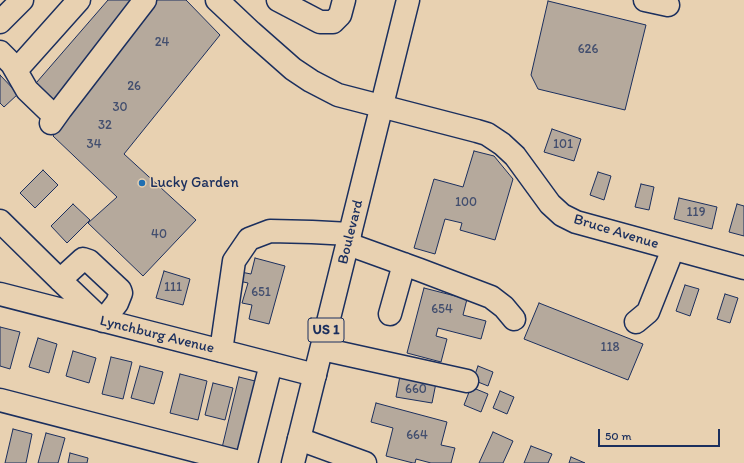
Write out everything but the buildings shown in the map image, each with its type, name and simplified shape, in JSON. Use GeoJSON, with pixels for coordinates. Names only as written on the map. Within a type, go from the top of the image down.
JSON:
{"type":"FeatureCollection","features":[{"type":"Feature","properties":{"kind":"street"},"geometry":{"type":"LineString","coordinates":[[0,22],[22,0]]}},
{"type":"Feature","properties":{"kind":"street"},"geometry":{"type":"LineString","coordinates":[[6,58],[20,66],[79,0]]}},
{"type":"Feature","properties":{"kind":"street"},"geometry":{"type":"LineString","coordinates":[[6,58],[27,90],[53,120],[145,0]]}},
{"type":"Feature","properties":{"kind":"street","name":"Bruce Avenue"},"geometry":{"type":"LineString","coordinates":[[217,0],[250,32],[293,69],[311,81],[338,95],[487,134],[502,144],[515,156],[550,204],[562,215],[576,222],[744,268]]}},
{"type":"Feature","properties":{"kind":"street"},"geometry":{"type":"LineString","coordinates":[[278,0],[320,22],[333,22],[340,15],[344,0]]}},
{"type":"Feature","properties":{"kind":"street","name":"Boulevard"},"geometry":{"type":"LineString","coordinates":[[293,463],[408,0]]}},
{"type":"Feature","properties":{"kind":"street"},"geometry":{"type":"LineString","coordinates":[[645,0],[668,5]]}},
{"type":"Feature","properties":{"kind":"street"},"geometry":{"type":"LineString","coordinates":[[0,221],[60,280],[103,322],[117,303],[121,293],[120,290],[89,261],[83,259],[60,280]]}},
{"type":"Feature","properties":{"kind":"street"},"geometry":{"type":"LineString","coordinates":[[221,351],[234,261],[248,239],[270,231],[312,232],[349,239],[404,264],[491,297],[504,307],[514,320]]}},
{"type":"Feature","properties":{"kind":"street"},"geometry":{"type":"LineString","coordinates":[[636,322],[648,312],[673,249]]}},
{"type":"Feature","properties":{"kind":"street"},"geometry":{"type":"LineString","coordinates":[[390,314],[404,264]]}},
{"type":"Feature","properties":{"kind":"street","name":"Lynchburg Avenue"},"geometry":{"type":"LineString","coordinates":[[0,294],[315,376]]}},
{"type":"Feature","properties":{"kind":"street"},"geometry":{"type":"LineString","coordinates":[[322,349],[467,381]]}},
{"type":"Feature","properties":{"kind":"street"},"geometry":{"type":"LineString","coordinates":[[0,400],[244,463],[271,364]]}},
{"type":"Feature","properties":{"kind":"street"},"geometry":{"type":"LineString","coordinates":[[299,439],[365,463]]}},
{"type":"Feature","properties":{"kind":"place","name":"Lucky Garden"},"geometry":{"type":"Point","coordinates":[142,183]}}]}
